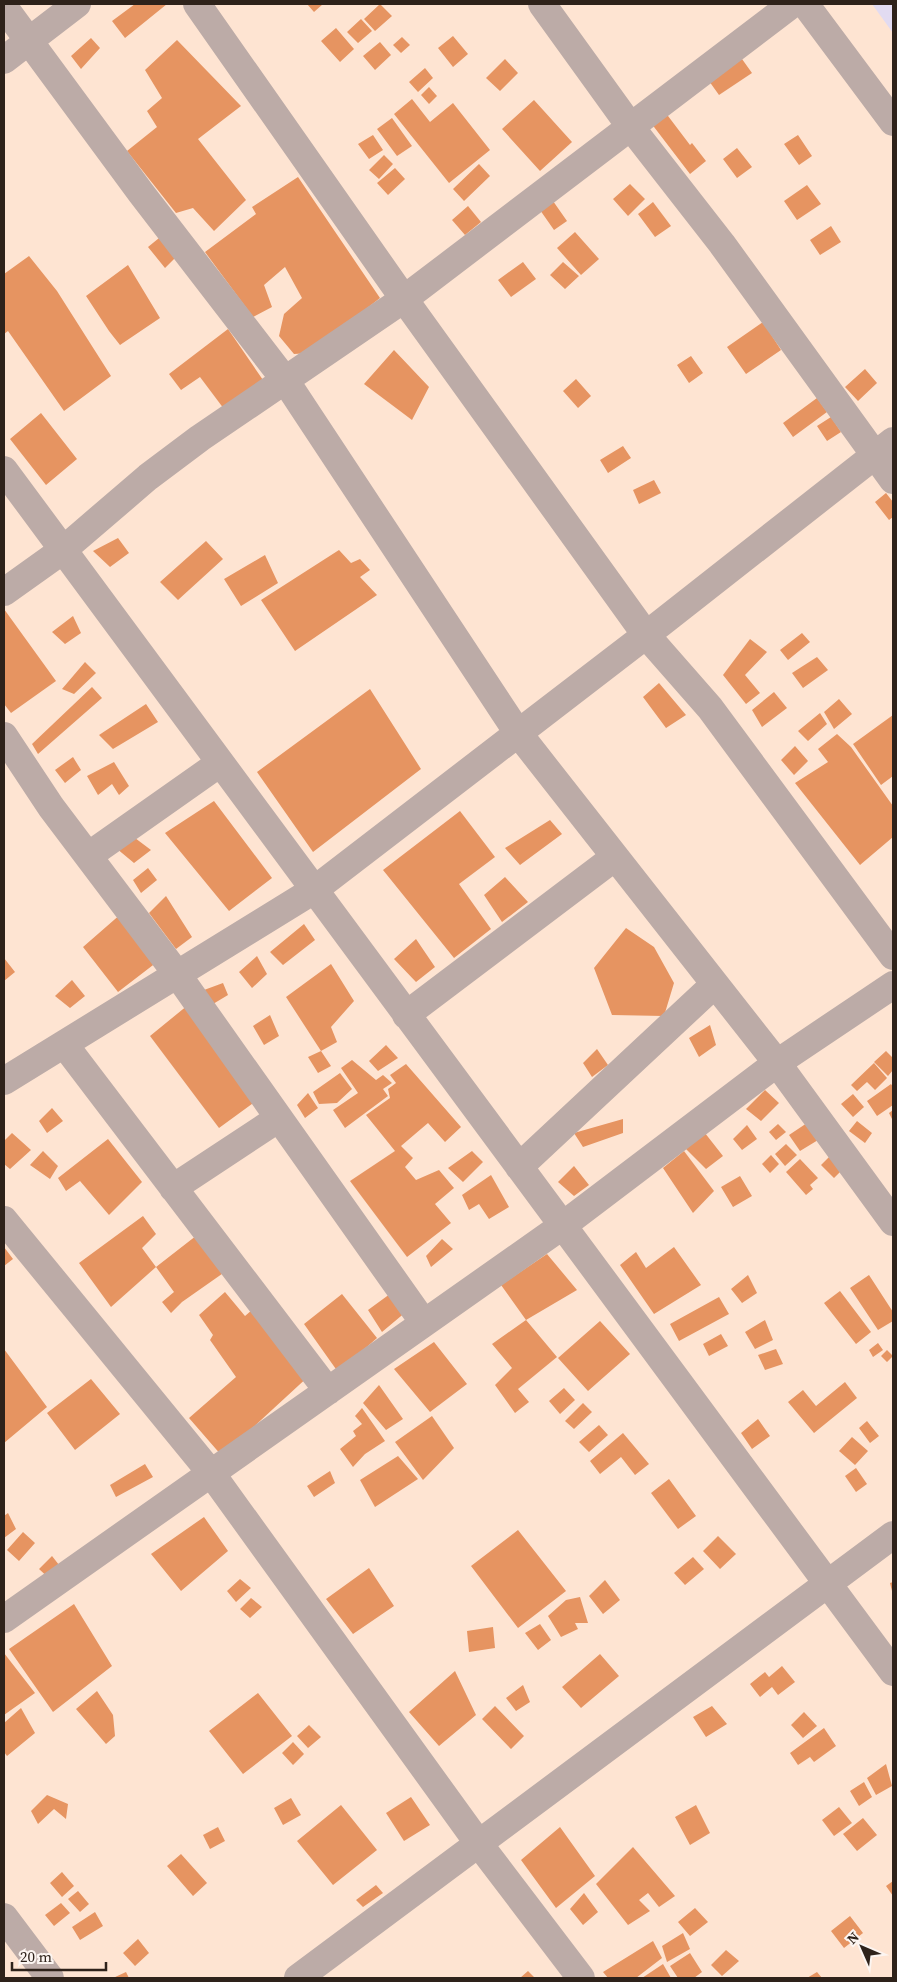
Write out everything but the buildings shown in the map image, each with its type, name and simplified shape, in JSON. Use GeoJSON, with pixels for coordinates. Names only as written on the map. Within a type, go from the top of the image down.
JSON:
{"type":"FeatureCollection","features":[{"type":"Feature","properties":{"kind":"street"},"geometry":{"type":"LineString","coordinates":[[4,60],[77,4]]}},
{"type":"Feature","properties":{"kind":"street"},"geometry":{"type":"LineString","coordinates":[[198,4],[404,299],[646,635],[710,708],[893,956]]}},
{"type":"Feature","properties":{"kind":"street"},"geometry":{"type":"LineString","coordinates":[[542,4],[630,126],[884,448],[893,480]]}},
{"type":"Feature","properties":{"kind":"street"},"geometry":{"type":"LineString","coordinates":[[4,592],[63,550],[103,514],[168,462],[404,299],[792,4]]}},
{"type":"Feature","properties":{"kind":"street"},"geometry":{"type":"LineString","coordinates":[[805,4],[893,122]]}},
{"type":"Feature","properties":{"kind":"street"},"geometry":{"type":"LineString","coordinates":[[4,7],[285,380],[518,733],[777,1063],[893,1222]]}},
{"type":"Feature","properties":{"kind":"street"},"geometry":{"type":"LineString","coordinates":[[4,1081],[314,890],[646,635],[884,448]]}},
{"type":"Feature","properties":{"kind":"street"},"geometry":{"type":"LineString","coordinates":[[4,470],[893,1672]]}},
{"type":"Feature","properties":{"kind":"street"},"geometry":{"type":"LineString","coordinates":[[4,736],[13,770],[52,807],[178,974],[424,1323]]}},
{"type":"Feature","properties":{"kind":"street"},"geometry":{"type":"LineString","coordinates":[[88,856],[220,763]]}},
{"type":"Feature","properties":{"kind":"street"},"geometry":{"type":"LineString","coordinates":[[406,1015],[615,857]]}},
{"type":"Feature","properties":{"kind":"street"},"geometry":{"type":"LineString","coordinates":[[519,1168],[714,984]]}},
{"type":"Feature","properties":{"kind":"street"},"geometry":{"type":"LineString","coordinates":[[4,1619],[562,1226],[777,1063],[893,985]]}},
{"type":"Feature","properties":{"kind":"street"},"geometry":{"type":"LineString","coordinates":[[64,1044],[328,1391]]}},
{"type":"Feature","properties":{"kind":"street"},"geometry":{"type":"LineString","coordinates":[[173,1188],[279,1118]]}},
{"type":"Feature","properties":{"kind":"street"},"geometry":{"type":"LineString","coordinates":[[4,1220],[212,1474],[479,1844],[581,1978]]}},
{"type":"Feature","properties":{"kind":"street"},"geometry":{"type":"LineString","coordinates":[[298,1978],[893,1535]]}},
{"type":"Feature","properties":{"kind":"street"},"geometry":{"type":"LineString","coordinates":[[4,1917],[50,1978]]}},
{"type":"Feature","properties":{"kind":"shaded area"},"geometry":{"type":"Polygon","coordinates":[[[872,4],[893,4],[893,33],[872,4]]]}}]}
